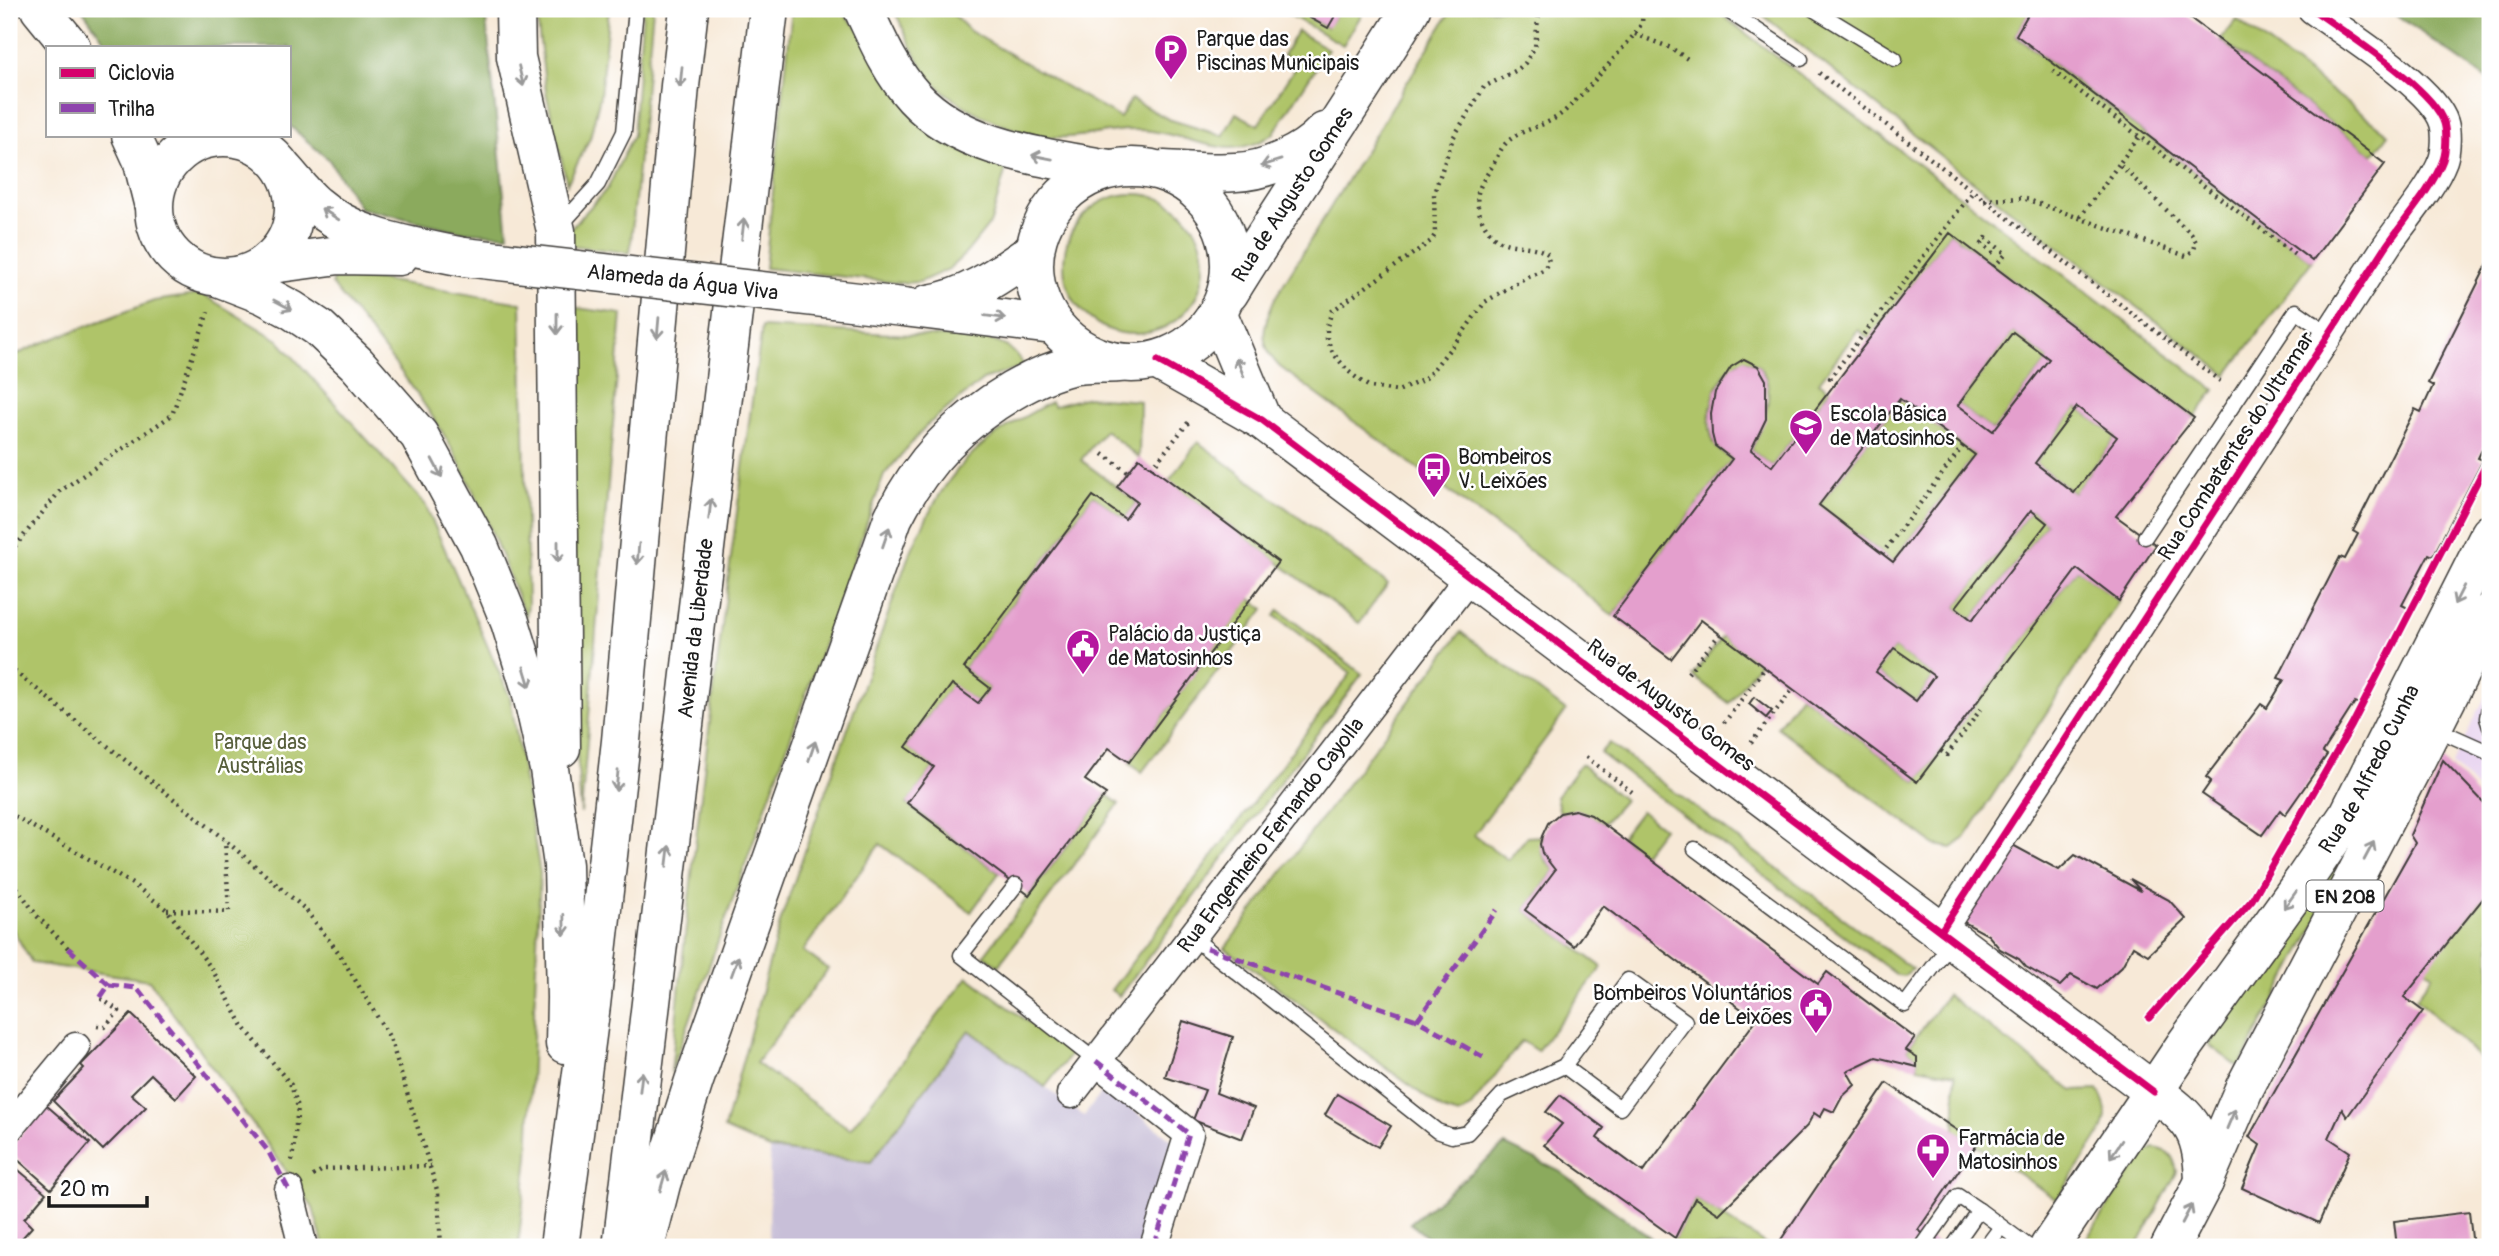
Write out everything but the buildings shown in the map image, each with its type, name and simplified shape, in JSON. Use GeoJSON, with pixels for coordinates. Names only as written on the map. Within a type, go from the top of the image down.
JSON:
{"type":"FeatureCollection","features":[{"type":"Feature","properties":{"kind":"main road"},"geometry":{"type":"LineString","coordinates":[[40,9],[70,46]]}},
{"type":"Feature","properties":{"kind":"main road"},"geometry":{"type":"LineString","coordinates":[[516,9],[516,57],[556,231],[562,864],[566,998],[557,1247]]}},
{"type":"Feature","properties":{"kind":"main road"},"geometry":{"type":"LineString","coordinates":[[557,1247],[591,1005],[621,741],[689,9]]}},
{"type":"Feature","properties":{"kind":"main road","name":"Avenida da Liberdade"},"geometry":{"type":"LineString","coordinates":[[622,1247],[769,9]]}},
{"type":"Feature","properties":{"kind":"main road"},"geometry":{"type":"LineString","coordinates":[[863,9],[897,75],[915,98],[947,124],[982,140],[1032,155],[1109,169]]}},
{"type":"Feature","properties":{"kind":"main road","name":"Rua de Augusto Gomes"},"geometry":{"type":"LineString","coordinates":[[1222,306],[1275,217],[1361,92],[1411,9]]}},
{"type":"Feature","properties":{"kind":"main road","name":"Rua de Augusto Gomes"},"geometry":{"type":"LineString","coordinates":[[1159,170],[1238,172],[1290,157],[1315,142],[1361,92]]}},
{"type":"Feature","properties":{"kind":"main road"},"geometry":{"type":"LineString","coordinates":[[131,136],[142,159],[158,233],[168,251],[183,265],[264,295],[319,328],[383,391],[419,435],[479,546],[510,622],[531,690],[548,768],[562,864]]}},
{"type":"Feature","properties":{"kind":"main road"},"geometry":{"type":"LineString","coordinates":[[153,203],[159,180],[165,170],[172,160],[190,146],[212,138],[231,137],[269,153],[281,167],[291,186],[295,208],[290,230],[280,250],[264,265],[244,275],[220,278]]}},
{"type":"Feature","properties":{"kind":"main road"},"geometry":{"type":"LineString","coordinates":[[645,1247],[661,1184],[694,1081],[893,518],[908,488],[948,438],[970,418],[998,400],[1047,373],[1074,366],[1158,361],[1182,351],[1202,335],[1222,306],[1231,265],[1227,234],[1212,206],[1188,183],[1159,170],[1134,166],[1109,169],[1082,180],[1059,199],[1043,223],[1034,251],[1034,277],[1040,302],[1053,324],[1071,343],[1094,357],[1119,363]]}},
{"type":"Feature","properties":{"kind":"main road","name":"Alameda da Água Viva"},"geometry":{"type":"LineString","coordinates":[[281,167],[314,204],[344,223],[377,239],[464,257],[1053,324]]}},
{"type":"Feature","properties":{"kind":"main road","name":"Alameda da Água Viva"},"geometry":{"type":"LineString","coordinates":[[903,307],[941,302],[974,289],[1034,251]]}},
{"type":"Feature","properties":{"kind":"main road","name":"Alameda da Água Viva"},"geometry":{"type":"LineString","coordinates":[[264,265],[339,255],[464,257]]}},
{"type":"Feature","properties":{"kind":"main road"},"geometry":{"type":"LineString","coordinates":[[1222,306],[1262,420]]}},
{"type":"Feature","properties":{"kind":"main road","name":"Rua de Augusto Gomes"},"geometry":{"type":"LineString","coordinates":[[1158,361],[1262,420],[2154,1092]]}},
{"type":"Feature","properties":{"kind":"main road","name":"Rua de Alfredo Cunha"},"geometry":{"type":"LineString","coordinates":[[2049,1247],[2349,814],[2490,534]]}},
{"type":"Feature","properties":{"kind":"main road","name":"Rua de Alfredo Cunha"},"geometry":{"type":"LineString","coordinates":[[2170,1247],[2204,1182],[2244,1089],[2490,613]]}},
{"type":"Feature","properties":{"kind":"main road"},"geometry":{"type":"LineString","coordinates":[[2154,1092],[2190,1122],[2201,1149],[2204,1182]]}},
{"type":"Feature","properties":{"kind":"street","name":"Rua Combatentes do Ultramar"},"geometry":{"type":"LineString","coordinates":[[1947,935],[2329,334],[2428,187],[2443,160],[2444,123],[2432,102],[2412,82],[2312,9]]}},
{"type":"Feature","properties":{"kind":"street","name":"Rua Engenheiro Fernando Cayolla"},"geometry":{"type":"LineString","coordinates":[[1071,1094],[1470,576]]}},
{"type":"Feature","properties":{"kind":"street"},"geometry":{"type":"LineString","coordinates":[[9,1128],[76,1047]]}},
{"type":"Feature","properties":{"kind":"street"},"geometry":{"type":"LineString","coordinates":[[1096,1061],[1189,1134],[1154,1247]]}},
{"type":"Feature","properties":{"kind":"street"},"geometry":{"type":"LineString","coordinates":[[289,1190],[303,1247]]}},
{"type":"Feature","properties":{"kind":"lane"},"geometry":{"type":"LineString","coordinates":[[556,231],[598,184],[624,132],[636,9]]}},
{"type":"Feature","properties":{"kind":"lane"},"geometry":{"type":"LineString","coordinates":[[1725,9],[1801,59]]}},
{"type":"Feature","properties":{"kind":"lane"},"geometry":{"type":"LineString","coordinates":[[1813,9],[1895,59]]}},
{"type":"Feature","properties":{"kind":"lane"},"geometry":{"type":"LineString","coordinates":[[2145,537],[2296,311],[2329,334]]}},
{"type":"Feature","properties":{"kind":"lane"},"geometry":{"type":"LineString","coordinates":[[2473,747],[2487,740],[2490,729],[2487,718],[2490,701]]}},
{"type":"Feature","properties":{"kind":"lane"},"geometry":{"type":"LineString","coordinates":[[2433,727],[2490,753]]}},
{"type":"Feature","properties":{"kind":"lane"},"geometry":{"type":"LineString","coordinates":[[1695,849],[1905,1004],[1947,935]]}},
{"type":"Feature","properties":{"kind":"lane"},"geometry":{"type":"LineString","coordinates":[[1016,885],[961,955],[1096,1061]]}},
{"type":"Feature","properties":{"kind":"lane"},"geometry":{"type":"LineString","coordinates":[[1192,937],[1437,1130],[1452,1136],[1467,1133],[1502,1095],[1563,1066],[1628,980],[1685,1021],[1620,1108],[1563,1066]]}},
{"type":"Feature","properties":{"kind":"lane"},"geometry":{"type":"LineString","coordinates":[[1922,1247],[1958,1196],[2029,1247]]}},
{"type":"Feature","properties":{"kind":"lane"},"geometry":{"type":"LineString","coordinates":[[1953,1247],[1979,1210]]}},
{"type":"Feature","properties":{"kind":"lane"},"geometry":{"type":"LineString","coordinates":[[1986,1247],[2001,1227]]}},
{"type":"Feature","properties":{"kind":"path"},"geometry":{"type":"LineString","coordinates":[[1539,9],[1535,47],[1525,63],[1517,71],[1484,87],[1453,138],[1434,193],[1435,235],[1431,241],[1332,311],[1327,326],[1327,339],[1333,353],[1348,370],[1370,387],[1398,391],[1425,379],[1485,302],[1543,270],[1549,255],[1542,249],[1511,244],[1493,236],[1478,207],[1478,191],[1504,144],[1524,130],[1541,127],[1554,120],[1568,108],[1635,34],[1642,23],[1643,9]]}},
{"type":"Feature","properties":{"kind":"path"},"geometry":{"type":"LineString","coordinates":[[1635,34],[1671,48],[1689,60]]}},
{"type":"Feature","properties":{"kind":"path"},"geometry":{"type":"LineString","coordinates":[[1801,59],[2238,395]]}},
{"type":"Feature","properties":{"kind":"path"},"geometry":{"type":"LineString","coordinates":[[2053,71],[2295,255]]}},
{"type":"Feature","properties":{"kind":"path"},"geometry":{"type":"LineString","coordinates":[[2080,217],[2139,137]]}},
{"type":"Feature","properties":{"kind":"path"},"geometry":{"type":"LineString","coordinates":[[1983,200],[2023,198],[2178,255],[2186,256],[2194,250],[2196,242],[2192,235],[2119,164]]}},
{"type":"Feature","properties":{"kind":"path"},"geometry":{"type":"LineString","coordinates":[[1836,383],[1830,378],[1972,192]]}},
{"type":"Feature","properties":{"kind":"path"},"geometry":{"type":"LineString","coordinates":[[1993,253],[1982,244],[1986,238],[2006,254],[1994,267]]}},
{"type":"Feature","properties":{"kind":"path"},"geometry":{"type":"LineString","coordinates":[[9,559],[12,550],[60,491],[172,415],[220,278]]}},
{"type":"Feature","properties":{"kind":"path"},"geometry":{"type":"LineString","coordinates":[[1152,468],[1197,411]]}},
{"type":"Feature","properties":{"kind":"path"},"geometry":{"type":"LineString","coordinates":[[1882,554],[1963,446]]}},
{"type":"Feature","properties":{"kind":"path"},"geometry":{"type":"LineString","coordinates":[[1103,454],[1128,472]]}},
{"type":"Feature","properties":{"kind":"path"},"geometry":{"type":"LineString","coordinates":[[1688,673],[1720,634]]}},
{"type":"Feature","properties":{"kind":"path"},"geometry":{"type":"LineString","coordinates":[[9,667],[305,909],[339,953],[390,1038],[438,1193],[441,1247]]}},
{"type":"Feature","properties":{"kind":"path"},"geometry":{"type":"LineString","coordinates":[[1722,725],[1765,668]]}},
{"type":"Feature","properties":{"kind":"path"},"geometry":{"type":"LineString","coordinates":[[1750,745],[1793,689]]}},
{"type":"Feature","properties":{"kind":"path"},"geometry":{"type":"LineString","coordinates":[[1941,751],[1947,755],[1980,709]]}},
{"type":"Feature","properties":{"kind":"path"},"geometry":{"type":"LineString","coordinates":[[1586,757],[1632,792]]}},
{"type":"Feature","properties":{"kind":"path"},"geometry":{"type":"LineString","coordinates":[[9,813],[134,885],[167,910],[212,969],[243,1026],[291,1085],[298,1107],[289,1190]]}},
{"type":"Feature","properties":{"kind":"path"},"geometry":{"type":"LineString","coordinates":[[167,910],[229,912],[225,841]]}},
{"type":"Feature","properties":{"kind":"path"},"geometry":{"type":"LineString","coordinates":[[9,876],[37,916],[68,948]]}},
{"type":"Feature","properties":{"kind":"path"},"geometry":{"type":"LineString","coordinates":[[76,1047],[80,1022],[105,1027],[118,1011],[100,999]]}},
{"type":"Feature","properties":{"kind":"path"},"geometry":{"type":"LineString","coordinates":[[289,1190],[324,1169],[431,1166]]}},
{"type":"Feature","properties":{"kind":"shaded area"},"geometry":{"type":"Polygon","coordinates":[[[2490,687],[2490,804],[2452,764],[2490,687]]]}},
{"type":"Feature","properties":{"kind":"shaded area"},"geometry":{"type":"Polygon","coordinates":[[[969,1030],[1084,1116],[1105,1088],[1176,1143],[1144,1247],[769,1247],[770,1149],[871,1161],[969,1030]]]}},
{"type":"Feature","properties":{"kind":"green space"},"geometry":{"type":"Polygon","coordinates":[[[82,9],[485,9],[508,235],[464,232],[360,208],[329,160],[290,126],[290,46],[108,46],[82,9]]]}},
{"type":"Feature","properties":{"kind":"green space"},"geometry":{"type":"Polygon","coordinates":[[[536,9],[609,9],[600,96],[590,138],[567,184],[546,92],[536,9]]]}},
{"type":"Feature","properties":{"kind":"green space"},"geometry":{"type":"Polygon","coordinates":[[[643,9],[653,9],[630,253],[568,245],[570,229],[608,188],[633,135],[643,9]]]}},
{"type":"Feature","properties":{"kind":"green space"},"geometry":{"type":"Polygon","coordinates":[[[792,9],[843,9],[847,18],[1008,161],[991,222],[949,269],[920,282],[900,283],[765,268],[792,9]]]}},
{"type":"Feature","properties":{"kind":"green space"},"geometry":{"type":"Polygon","coordinates":[[[894,9],[948,9],[970,31],[1120,118],[1131,99],[1168,119],[1223,136],[1236,113],[1258,125],[1298,63],[1283,55],[1297,31],[1328,49],[1273,134],[1257,143],[1227,148],[1138,130],[1049,137],[1001,124],[951,97],[928,75],[894,9]]]}},
{"type":"Feature","properties":{"kind":"green space"},"geometry":{"type":"Polygon","coordinates":[[[1279,9],[1294,9],[1327,28],[1339,9],[1352,9],[1362,14],[1343,45],[1279,9]]]}},
{"type":"Feature","properties":{"kind":"green space"},"geometry":{"type":"Polygon","coordinates":[[[1452,9],[1714,9],[2215,390],[2194,418],[1950,233],[1870,339],[1858,330],[1819,382],[1830,390],[1772,466],[1751,450],[1767,408],[1768,386],[1765,376],[1757,366],[1744,360],[1730,368],[1715,394],[1710,426],[1716,447],[1732,459],[1613,616],[1569,580],[1280,367],[1265,342],[1267,317],[1275,298],[1452,9]]]}},
{"type":"Feature","properties":{"kind":"green space"},"geometry":{"type":"Polygon","coordinates":[[[1755,9],[2031,9],[2016,36],[2312,261],[2227,375],[1976,184],[1755,9]]]}},
{"type":"Feature","properties":{"kind":"green space"},"geometry":{"type":"Polygon","coordinates":[[[2388,9],[2490,9],[2490,81],[2388,9]]]}},
{"type":"Feature","properties":{"kind":"green space"},"geometry":{"type":"Polygon","coordinates":[[[2237,20],[2389,134],[2373,155],[2221,40],[2237,20]]]}},
{"type":"Feature","properties":{"kind":"green space"},"geometry":{"type":"Polygon","coordinates":[[[1134,194],[1161,199],[1184,214],[1199,237],[1204,264],[1199,291],[1184,314],[1161,329],[1134,334],[1107,329],[1084,314],[1069,291],[1064,264],[1069,237],[1084,214],[1107,199],[1134,194]]]}},
{"type":"Feature","properties":{"kind":"green space"},"geometry":{"type":"Polygon","coordinates":[[[334,272],[521,303],[528,604],[526,618],[482,510],[451,447],[410,384],[332,284],[334,272]]]}},
{"type":"Feature","properties":{"kind":"green space","name":"Parque das Austrálias"},"geometry":{"type":"Polygon","coordinates":[[[202,294],[278,340],[425,504],[510,697],[540,873],[528,1157],[518,1247],[324,1247],[313,1208],[149,980],[32,963],[9,923],[9,358],[154,301],[202,294]]]}},
{"type":"Feature","properties":{"kind":"green space"},"geometry":{"type":"Polygon","coordinates":[[[569,307],[622,314],[581,814],[573,691],[569,307]]]}},
{"type":"Feature","properties":{"kind":"green space"},"geometry":{"type":"Polygon","coordinates":[[[762,327],[986,339],[1009,348],[1024,366],[983,380],[927,425],[884,475],[671,1073],[701,792],[762,327]]]}},
{"type":"Feature","properties":{"kind":"green space"},"geometry":{"type":"Polygon","coordinates":[[[2013,332],[2049,359],[1993,431],[1958,405],[2013,332]]]}},
{"type":"Feature","properties":{"kind":"green space"},"geometry":{"type":"Polygon","coordinates":[[[1088,397],[1140,401],[1139,458],[1105,430],[1081,460],[1137,502],[1125,519],[1093,496],[964,668],[990,688],[978,703],[952,685],[906,746],[934,767],[907,804],[999,873],[971,912],[880,844],[803,951],[828,969],[756,1063],[850,1129],[968,977],[1071,1054],[1045,1087],[969,1030],[871,1162],[770,1149],[724,1129],[782,916],[907,560],[926,520],[957,470],[986,442],[1051,402],[1054,406],[1088,397]]]}},
{"type":"Feature","properties":{"kind":"green space"},"geometry":{"type":"Polygon","coordinates":[[[1900,399],[1975,455],[1893,562],[1819,505],[1900,399]]]}},
{"type":"Feature","properties":{"kind":"green space"},"geometry":{"type":"Polygon","coordinates":[[[2077,407],[2117,437],[2074,493],[2035,463],[2077,407]]]}},
{"type":"Feature","properties":{"kind":"green space"},"geometry":{"type":"Polygon","coordinates":[[[1198,442],[1388,584],[1359,623],[1169,481],[1198,442]]]}},
{"type":"Feature","properties":{"kind":"green space"},"geometry":{"type":"Polygon","coordinates":[[[2031,510],[2047,523],[1972,620],[1956,607],[2031,510]]]}},
{"type":"Feature","properties":{"kind":"green space"},"geometry":{"type":"Polygon","coordinates":[[[2077,569],[2119,601],[1965,838],[1952,848],[1935,845],[1777,727],[1801,695],[1917,782],[2077,569]]]}},
{"type":"Feature","properties":{"kind":"green space"},"geometry":{"type":"Polygon","coordinates":[[[1250,598],[1264,609],[1142,772],[1129,762],[1250,598]]]}},
{"type":"Feature","properties":{"kind":"green space"},"geometry":{"type":"Polygon","coordinates":[[[1279,610],[1362,674],[1119,996],[1111,990],[1351,673],[1275,616],[1279,610]]]}},
{"type":"Feature","properties":{"kind":"green space"},"geometry":{"type":"Polygon","coordinates":[[[1461,632],[1566,711],[1474,835],[1508,860],[1527,837],[1542,836],[1543,854],[1555,870],[1525,910],[1602,967],[1537,1051],[1522,1041],[1470,1108],[1459,1115],[1443,1110],[1225,948],[1461,632]]]}},
{"type":"Feature","properties":{"kind":"green space"},"geometry":{"type":"Polygon","coordinates":[[[1723,636],[1759,663],[1729,703],[1693,676],[1723,636]]]}},
{"type":"Feature","properties":{"kind":"green space"},"geometry":{"type":"Polygon","coordinates":[[[1894,648],[1934,676],[1916,701],[1876,672],[1894,648]]]}},
{"type":"Feature","properties":{"kind":"green space"},"geometry":{"type":"Polygon","coordinates":[[[1609,743],[1912,969],[1904,976],[1897,975],[1600,753],[1609,743]]]}},
{"type":"Feature","properties":{"kind":"green space"},"geometry":{"type":"Polygon","coordinates":[[[2402,763],[2239,1067],[2209,1045],[2402,763]]]}},
{"type":"Feature","properties":{"kind":"green space"},"geometry":{"type":"Polygon","coordinates":[[[1581,764],[1624,800],[1603,824],[1583,813],[1560,813],[1556,797],[1581,764]]]}},
{"type":"Feature","properties":{"kind":"green space"},"geometry":{"type":"Polygon","coordinates":[[[1106,794],[1119,804],[998,966],[984,955],[1106,794]]]}},
{"type":"Feature","properties":{"kind":"green space"},"geometry":{"type":"Polygon","coordinates":[[[1641,811],[1663,828],[1643,854],[1621,837],[1641,811]]]}},
{"type":"Feature","properties":{"kind":"green space"},"geometry":{"type":"Polygon","coordinates":[[[2490,890],[2490,1068],[2416,998],[2433,975],[2425,968],[2490,890]]]}},
{"type":"Feature","properties":{"kind":"green space"},"geometry":{"type":"Polygon","coordinates":[[[1947,995],[2073,1091],[2098,1090],[2101,1095],[2106,1111],[2104,1126],[2057,1200],[1955,1130],[1955,1074],[1917,1067],[1917,1057],[1906,1050],[1947,995]]]}},
{"type":"Feature","properties":{"kind":"green space"},"geometry":{"type":"Polygon","coordinates":[[[1505,1145],[1559,1171],[1651,1238],[1648,1247],[1439,1247],[1410,1223],[1505,1145]]]}},
{"type":"Feature","properties":{"kind":"green space"},"geometry":{"type":"Polygon","coordinates":[[[2154,1148],[2164,1150],[2170,1155],[2177,1172],[2137,1247],[2081,1247],[2142,1155],[2154,1148]]]}},
{"type":"Feature","properties":{"kind":"green space"},"geometry":{"type":"Polygon","coordinates":[[[1695,1198],[1769,1247],[1670,1247],[1695,1198]]]}},
{"type":"Feature","properties":{"kind":"marked path"},"geometry":{"type":"LineString","coordinates":[[1483,1057],[1417,1020],[1497,910]]}},
{"type":"Feature","properties":{"kind":"marked path"},"geometry":{"type":"LineString","coordinates":[[68,948],[109,985],[100,998]]}},
{"type":"Feature","properties":{"kind":"marked path"},"geometry":{"type":"LineString","coordinates":[[1207,948],[1417,1020]]}},
{"type":"Feature","properties":{"kind":"marked path"},"geometry":{"type":"LineString","coordinates":[[109,985],[137,988],[268,1151],[289,1190]]}},
{"type":"Feature","properties":{"kind":"marked path"},"geometry":{"type":"LineString","coordinates":[[1096,1061],[1189,1134],[1154,1247]]}},
{"type":"Feature","properties":{"kind":"cycle path"},"geometry":{"type":"LineString","coordinates":[[1941,931],[2387,245],[2425,193],[2443,160],[2446,142],[2444,123],[2437,109],[2424,94],[2386,62],[2312,9]]}},
{"type":"Feature","properties":{"kind":"cycle path"},"geometry":{"type":"LineString","coordinates":[[1158,361],[1262,420],[2154,1092]]}},
{"type":"Feature","properties":{"kind":"cycle path"},"geometry":{"type":"LineString","coordinates":[[2149,1018],[2252,900],[2352,725],[2490,457]]}},
{"type":"Feature","properties":{"kind":"place","name":"Parque das Piscinas Municipais"},"geometry":{"type":"Point","coordinates":[1171,81]}},
{"type":"Feature","properties":{"kind":"place","name":"Escola Básica de Matosinhos"},"geometry":{"type":"Point","coordinates":[1806,456]}},
{"type":"Feature","properties":{"kind":"place","name":"Bombeiros V. Leixões"},"geometry":{"type":"Point","coordinates":[1434,499]}},
{"type":"Feature","properties":{"kind":"place","name":"Palácio da Justiça de Matosinhos"},"geometry":{"type":"Point","coordinates":[1083,676]}},
{"type":"Feature","properties":{"kind":"place","name":"Bombeiros Voluntários de Leixões"},"geometry":{"type":"Point","coordinates":[1816,1035]}},
{"type":"Feature","properties":{"kind":"place","name":"Farmácia de Matosinhos"},"geometry":{"type":"Point","coordinates":[1933,1180]}}]}
